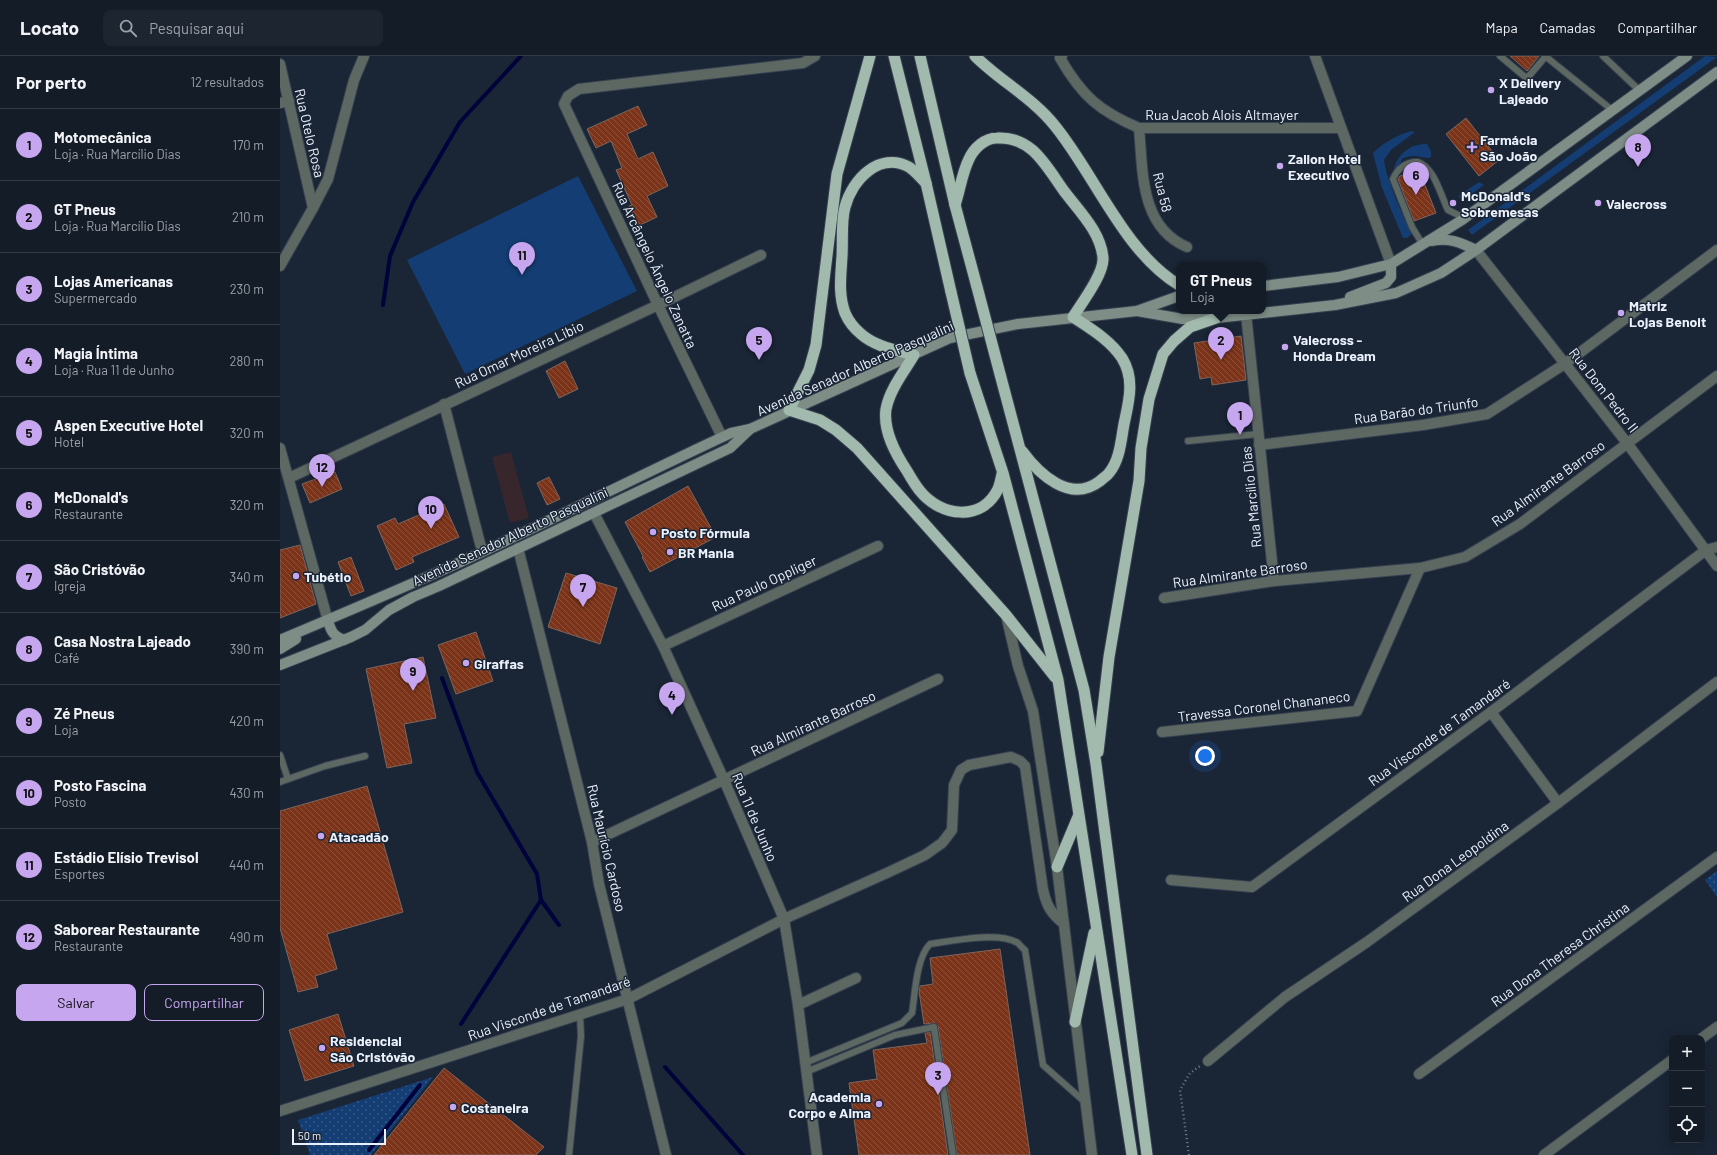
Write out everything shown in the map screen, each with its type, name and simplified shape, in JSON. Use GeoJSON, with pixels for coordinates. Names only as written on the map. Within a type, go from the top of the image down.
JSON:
{"type":"FeatureCollection","features":[{"type":"Feature","properties":{"kind":"highway"},"geometry":{"type":"LineString","coordinates":[[870,56],[837,174],[816,345],[809,370],[789,410],[820,420],[836,430],[857,448],[1006,615],[1058,680]]}},
{"type":"Feature","properties":{"kind":"highway"},"geometry":{"type":"LineString","coordinates":[[894,56],[926,183],[970,373],[1003,473],[1058,680],[1095,927],[1132,1155]]}},
{"type":"Feature","properties":{"kind":"highway"},"geometry":{"type":"LineString","coordinates":[[920,56],[955,205],[1084,690],[1096,764],[1147,1155]]}},
{"type":"Feature","properties":{"kind":"highway"},"geometry":{"type":"LineString","coordinates":[[975,56],[986,67],[1032,103],[1055,126],[1137,247],[1152,265],[1176,283]]}},
{"type":"Feature","properties":{"kind":"highway"},"geometry":{"type":"LineString","coordinates":[[955,205],[969,158],[976,149],[986,140],[1003,137],[1016,139],[1026,144],[1037,154],[1093,230],[1100,244],[1103,260],[1100,271],[1073,318],[1105,339],[1122,358],[1129,376],[1130,393],[1117,459],[1109,474],[1096,484],[1086,488],[1061,487],[1046,477],[1032,464],[1018,446]]}},
{"type":"Feature","properties":{"kind":"highway"},"geometry":{"type":"LineString","coordinates":[[926,183],[910,167],[898,162],[878,164],[868,170],[851,190],[844,208],[840,295],[845,314],[861,334],[871,341],[886,348],[914,355],[891,392],[886,409],[886,425],[898,457],[921,492],[935,504],[947,511],[960,513],[974,512],[984,506],[998,489],[1003,473]]}},
{"type":"Feature","properties":{"kind":"highway"},"geometry":{"type":"LineString","coordinates":[[1096,764],[1109,657],[1139,481],[1141,448],[1149,399],[1163,354],[1174,341],[1190,327],[1216,318]]}},
{"type":"Feature","properties":{"kind":"highway"},"geometry":{"type":"LineString","coordinates":[[1057,867],[1079,816]]}},
{"type":"Feature","properties":{"kind":"highway"},"geometry":{"type":"LineString","coordinates":[[1075,1022],[1095,927]]}},
{"type":"Feature","properties":{"kind":"main road"},"geometry":{"type":"LineString","coordinates":[[1266,286],[1338,277],[1391,264],[1469,216],[1687,56]]}},
{"type":"Feature","properties":{"kind":"main road","name":"Avenida Senador Alberto Pasqualini"},"geometry":{"type":"LineString","coordinates":[[1266,311],[1335,305],[1396,293],[1441,273],[1476,250],[1717,72]]}},
{"type":"Feature","properties":{"kind":"main road"},"geometry":{"type":"LineString","coordinates":[[1424,244],[1441,239],[1453,240],[1476,250]]}},
{"type":"Feature","properties":{"kind":"main road"},"geometry":{"type":"LineString","coordinates":[[1335,305],[1386,283],[1391,278],[1391,264]]}},
{"type":"Feature","properties":{"kind":"main road"},"geometry":{"type":"LineString","coordinates":[[1266,290],[1279,284]]}},
{"type":"Feature","properties":{"kind":"main road","name":"Avenida Senador Alberto Pasqualini"},"geometry":{"type":"LineString","coordinates":[[280,640],[328,621],[482,551],[722,437],[731,433],[750,429],[950,338],[1018,324],[1137,311],[1176,297]]}},
{"type":"Feature","properties":{"kind":"main road","name":"Avenida Senador Alberto Pasqualini"},"geometry":{"type":"LineString","coordinates":[[1137,311],[1183,319],[1216,318],[1240,314]]}},
{"type":"Feature","properties":{"kind":"main road","name":"Avenida Senador Alberto Pasqualini"},"geometry":{"type":"LineString","coordinates":[[280,665],[344,640],[365,630],[400,603],[730,448],[750,429]]}},
{"type":"Feature","properties":{"kind":"main road"},"geometry":{"type":"LineString","coordinates":[[328,621],[332,633],[344,640]]}},
{"type":"Feature","properties":{"kind":"main road"},"geometry":{"type":"LineString","coordinates":[[280,649],[293,641],[307,629]]}},
{"type":"Feature","properties":{"kind":"street"},"geometry":{"type":"LineString","coordinates":[[280,266],[314,208],[328,179],[354,80],[364,56]]}},
{"type":"Feature","properties":{"kind":"street","name":"Rua Arcângelo Ângelo Zanatta"},"geometry":{"type":"LineString","coordinates":[[722,437],[658,305],[564,104],[568,96],[579,89],[803,63],[815,56]]}},
{"type":"Feature","properties":{"kind":"street"},"geometry":{"type":"LineString","coordinates":[[1315,56],[1391,264]]}},
{"type":"Feature","properties":{"kind":"street","name":"Rua Jacob Alois Altmayer"},"geometry":{"type":"LineString","coordinates":[[1061,57],[1072,79],[1084,94],[1102,110],[1139,128],[1341,128]]}},
{"type":"Feature","properties":{"kind":"street","name":"Rua Otelo Rosa"},"geometry":{"type":"LineString","coordinates":[[280,64],[284,102],[314,208]]}},
{"type":"Feature","properties":{"kind":"street","name":"Rua 58"},"geometry":{"type":"LineString","coordinates":[[1139,128],[1143,176],[1151,212],[1161,229],[1174,240],[1187,247]]}},
{"type":"Feature","properties":{"kind":"street","name":"Rua Dom Pedro II"},"geometry":{"type":"LineString","coordinates":[[1476,250],[1627,442],[1717,566]]}},
{"type":"Feature","properties":{"kind":"street","name":"Rua Barão do Triunfo"},"geometry":{"type":"LineString","coordinates":[[1259,445],[1423,425],[1487,414],[1566,363],[1717,250]]}},
{"type":"Feature","properties":{"kind":"street","name":"Rua Omar Moreira Libio"},"geometry":{"type":"LineString","coordinates":[[289,478],[444,404],[658,305],[761,255]]}},
{"type":"Feature","properties":{"kind":"street","name":"Rua Marcílio Dias"},"geometry":{"type":"LineString","coordinates":[[1246,314],[1274,581]]}},
{"type":"Feature","properties":{"kind":"street","name":"Rua Almirante Barroso"},"geometry":{"type":"LineString","coordinates":[[1164,598],[1274,581],[1420,568],[1465,556],[1520,524],[1627,442],[1717,376]]}},
{"type":"Feature","properties":{"kind":"street"},"geometry":{"type":"LineString","coordinates":[[444,404],[482,551]]}},
{"type":"Feature","properties":{"kind":"street"},"geometry":{"type":"LineString","coordinates":[[280,448],[328,621]]}},
{"type":"Feature","properties":{"kind":"street","name":"Rua 11 de Junho"},"geometry":{"type":"LineString","coordinates":[[594,513],[662,646],[724,780],[784,919],[798,1006],[817,1155]]}},
{"type":"Feature","properties":{"kind":"street","name":"Rua Paulo Oppliger"},"geometry":{"type":"LineString","coordinates":[[662,646],[878,546]]}},
{"type":"Feature","properties":{"kind":"street"},"geometry":{"type":"LineString","coordinates":[[1706,550],[1717,547]]}},
{"type":"Feature","properties":{"kind":"street","name":"Rua Maurício Cardoso"},"geometry":{"type":"LineString","coordinates":[[518,548],[592,842],[599,884],[666,1155]]}},
{"type":"Feature","properties":{"kind":"street","name":"Rua Visconde de Tamandaré"},"geometry":{"type":"LineString","coordinates":[[1171,880],[1252,887],[1491,712],[1706,550]]}},
{"type":"Feature","properties":{"kind":"street","name":"Travessa Coronel Chananeco"},"geometry":{"type":"LineString","coordinates":[[1162,732],[1357,711],[1420,568]]}},
{"type":"Feature","properties":{"kind":"street"},"geometry":{"type":"LineString","coordinates":[[1006,615],[1018,666],[1032,711],[1057,867],[1092,1155]]}},
{"type":"Feature","properties":{"kind":"street","name":"Rua Almirante Barroso"},"geometry":{"type":"LineString","coordinates":[[592,842],[938,679]]}},
{"type":"Feature","properties":{"kind":"street","name":"Rua Dona Leopoldina"},"geometry":{"type":"LineString","coordinates":[[1208,1061],[1285,997],[1367,942],[1558,803],[1717,682]]}},
{"type":"Feature","properties":{"kind":"street"},"geometry":{"type":"LineString","coordinates":[[1491,712],[1558,803]]}},
{"type":"Feature","properties":{"kind":"street","name":"Rua Visconde de Tamandaré"},"geometry":{"type":"LineString","coordinates":[[280,1111],[580,1015],[628,998],[784,919],[925,855],[942,843],[952,830],[954,784],[961,770],[969,764],[1010,758],[1020,761],[1025,766],[1043,890],[1047,905],[1054,916],[1064,924]]}},
{"type":"Feature","properties":{"kind":"street","name":"Rua Dona Theresa Christina"},"geometry":{"type":"LineString","coordinates":[[1420,1074],[1717,857]]}},
{"type":"Feature","properties":{"kind":"street"},"geometry":{"type":"LineString","coordinates":[[798,1006],[856,978]]}},
{"type":"Feature","properties":{"kind":"street"},"geometry":{"type":"LineString","coordinates":[[1705,1036],[1717,1027]]}},
{"type":"Feature","properties":{"kind":"street"},"geometry":{"type":"LineString","coordinates":[[1544,1155],[1669,1062]]}},
{"type":"Feature","properties":{"kind":"lane"},"geometry":{"type":"LineString","coordinates":[[1500,56],[1525,77],[1530,76],[1546,56],[1612,110]]}},
{"type":"Feature","properties":{"kind":"lane"},"geometry":{"type":"LineString","coordinates":[[1603,56],[1640,90]]}},
{"type":"Feature","properties":{"kind":"lane"},"geometry":{"type":"LineString","coordinates":[[1424,244],[1412,227],[1393,179],[1405,165],[1418,162],[1427,167],[1441,192],[1448,210],[1458,215],[1469,216]]}},
{"type":"Feature","properties":{"kind":"lane"},"geometry":{"type":"LineString","coordinates":[[1188,441],[1258,434]]}},
{"type":"Feature","properties":{"kind":"lane"},"geometry":{"type":"LineString","coordinates":[[280,755],[288,779]]}},
{"type":"Feature","properties":{"kind":"lane"},"geometry":{"type":"LineString","coordinates":[[280,782],[325,766],[365,756]]}},
{"type":"Feature","properties":{"kind":"lane"},"geometry":{"type":"LineString","coordinates":[[806,1068],[902,1023],[912,1013],[917,976],[925,949],[930,944],[972,937],[1006,939],[1018,943],[1024,950],[1043,1065],[1086,1103]]}},
{"type":"Feature","properties":{"kind":"lane"},"geometry":{"type":"LineString","coordinates":[[569,1155],[582,1036],[580,1015]]}},
{"type":"Feature","properties":{"kind":"lane"},"geometry":{"type":"LineString","coordinates":[[806,1068],[896,1036],[934,1027],[953,1155]]}},
{"type":"Feature","properties":{"kind":"path"},"geometry":{"type":"LineString","coordinates":[[1189,1155],[1180,1090],[1190,1073],[1208,1061]]}},
{"type":"Feature","properties":{"kind":"shaded area"},"geometry":{"type":"Polygon","coordinates":[[[1705,56],[1717,57],[1472,235],[1468,230],[1705,56]]]}},
{"type":"Feature","properties":{"kind":"shaded area"},"geometry":{"type":"Polygon","coordinates":[[[1412,131],[1415,132],[1391,150],[1384,160],[1392,187],[1412,234],[1407,238],[1403,238],[1382,188],[1373,153],[1391,139],[1412,131]]]}},
{"type":"Feature","properties":{"kind":"shaded area"},"geometry":{"type":"Polygon","coordinates":[[[1427,144],[1431,153],[1430,158],[1413,156],[1406,157],[1402,159],[1395,171],[1394,168],[1398,158],[1405,151],[1414,146],[1427,144]]]}},
{"type":"Feature","properties":{"kind":"shaded area"},"geometry":{"type":"Polygon","coordinates":[[[578,176],[637,291],[465,374],[407,260],[578,176]]]}},
{"type":"Feature","properties":{"kind":"shaded area"},"geometry":{"type":"Polygon","coordinates":[[[1479,182],[1484,185],[1462,201],[1458,196],[1479,182]]]}},
{"type":"Feature","properties":{"kind":"shaded area"},"geometry":{"type":"Polygon","coordinates":[[[511,452],[529,518],[510,523],[492,457],[511,452]]]}},
{"type":"Feature","properties":{"kind":"shaded area"},"geometry":{"type":"Polygon","coordinates":[[[1717,871],[1717,897],[1705,880],[1717,871]]]}},
{"type":"Feature","properties":{"kind":"shaded area"},"geometry":{"type":"Polygon","coordinates":[[[433,1077],[371,1155],[310,1155],[298,1120],[433,1077]]]}},
{"type":"Feature","properties":{"kind":"building"},"geometry":{"type":"Polygon","coordinates":[[[1510,56],[1539,56],[1527,71],[1510,56]]]}},
{"type":"Feature","properties":{"kind":"building"},"geometry":{"type":"Polygon","coordinates":[[[638,106],[647,125],[627,134],[638,159],[653,152],[668,186],[647,196],[657,217],[638,226],[629,206],[632,205],[616,170],[622,168],[611,141],[596,148],[587,129],[638,106]]]}},
{"type":"Feature","properties":{"kind":"building","name":"Farmácia São João"},"geometry":{"type":"Polygon","coordinates":[[[1466,118],[1499,160],[1479,176],[1446,134],[1466,118]]]}},
{"type":"Feature","properties":{"kind":"building"},"geometry":{"type":"Polygon","coordinates":[[[1418,167],[1436,213],[1414,221],[1398,179],[1400,176],[1405,174],[1405,170],[1418,167]]]}},
{"type":"Feature","properties":{"kind":"building"},"geometry":{"type":"Polygon","coordinates":[[[1241,336],[1246,380],[1212,385],[1211,377],[1200,379],[1194,343],[1241,336]]]}},
{"type":"Feature","properties":{"kind":"building"},"geometry":{"type":"Polygon","coordinates":[[[565,361],[578,389],[559,398],[546,371],[565,361]]]}},
{"type":"Feature","properties":{"kind":"building"},"geometry":{"type":"Polygon","coordinates":[[[335,472],[342,489],[310,503],[302,484],[335,472]]]}},
{"type":"Feature","properties":{"kind":"building"},"geometry":{"type":"Polygon","coordinates":[[[549,477],[560,499],[547,505],[537,483],[549,477]]]}},
{"type":"Feature","properties":{"kind":"building"},"geometry":{"type":"Polygon","coordinates":[[[688,486],[716,537],[650,572],[625,522],[688,486]]]}},
{"type":"Feature","properties":{"kind":"building"},"geometry":{"type":"Polygon","coordinates":[[[444,504],[459,537],[412,557],[414,562],[396,570],[377,526],[395,518],[398,524],[444,504]]]}},
{"type":"Feature","properties":{"kind":"building","name":"Tubétio"},"geometry":{"type":"Polygon","coordinates":[[[300,545],[316,604],[280,618],[280,550],[300,545]]]}},
{"type":"Feature","properties":{"kind":"building"},"geometry":{"type":"Polygon","coordinates":[[[351,557],[364,591],[351,596],[338,562],[351,557]]]}},
{"type":"Feature","properties":{"kind":"building"},"geometry":{"type":"Polygon","coordinates":[[[566,573],[617,588],[600,644],[548,627],[566,573]]]}},
{"type":"Feature","properties":{"kind":"building","name":"Giraffas"},"geometry":{"type":"Polygon","coordinates":[[[476,632],[493,681],[456,694],[438,645],[476,632]]]}},
{"type":"Feature","properties":{"kind":"building"},"geometry":{"type":"Polygon","coordinates":[[[423,657],[436,718],[404,724],[412,763],[387,768],[366,669],[423,657]]]}},
{"type":"Feature","properties":{"kind":"building"},"geometry":{"type":"Polygon","coordinates":[[[367,786],[403,912],[327,934],[337,969],[315,976],[318,987],[298,992],[280,928],[280,811],[367,786]]]}},
{"type":"Feature","properties":{"kind":"building"},"geometry":{"type":"Polygon","coordinates":[[[1000,949],[1030,1155],[957,1155],[938,1026],[935,1023],[924,1024],[919,991],[920,986],[933,984],[930,958],[1000,949]]]}},
{"type":"Feature","properties":{"kind":"building","name":"Residencial São Cristóvão"},"geometry":{"type":"Polygon","coordinates":[[[338,1014],[354,1066],[305,1081],[289,1030],[338,1014]]]}},
{"type":"Feature","properties":{"kind":"building"},"geometry":{"type":"Polygon","coordinates":[[[930,1032],[948,1155],[859,1155],[849,1083],[877,1079],[873,1050],[927,1043],[925,1033],[930,1032]]]}},
{"type":"Feature","properties":{"kind":"building","name":"Costaneira"},"geometry":{"type":"Polygon","coordinates":[[[444,1068],[544,1147],[536,1155],[374,1155],[444,1068]]]}},
{"type":"Feature","properties":{"kind":"waterway"},"geometry":{"type":"LineString","coordinates":[[383,305],[390,256],[413,202],[460,122],[521,56]]}},
{"type":"Feature","properties":{"kind":"waterway"},"geometry":{"type":"LineString","coordinates":[[442,678],[477,772],[537,874],[541,900],[559,925]]}},
{"type":"Feature","properties":{"kind":"waterway"},"geometry":{"type":"LineString","coordinates":[[461,1024],[541,900]]}},
{"type":"Feature","properties":{"kind":"waterway"},"geometry":{"type":"LineString","coordinates":[[665,1067],[743,1155]]}},
{"type":"Feature","properties":{"kind":"waterway"},"geometry":{"type":"LineString","coordinates":[[369,1150],[420,1085]]}},
{"type":"Feature","properties":{"kind":"place","name":"X Delivery Lajeado"},"geometry":{"type":"Point","coordinates":[1491,90]}},
{"type":"Feature","properties":{"kind":"place","name":"Farmácia São João"},"geometry":{"type":"Point","coordinates":[1472,147]}},
{"type":"Feature","properties":{"kind":"place","name":"Zallon Hotel Executivo"},"geometry":{"type":"Point","coordinates":[1280,166]}},
{"type":"Feature","properties":{"kind":"place","name":"Casa Nostra Lajeado"},"geometry":{"type":"Point","coordinates":[1638,167]}},
{"type":"Feature","properties":{"kind":"place","name":"McDonald's"},"geometry":{"type":"Point","coordinates":[1416,195]}},
{"type":"Feature","properties":{"kind":"place","name":"McDonald's Sobremesas"},"geometry":{"type":"Point","coordinates":[1453,203]}},
{"type":"Feature","properties":{"kind":"place","name":"Valecross"},"geometry":{"type":"Point","coordinates":[1598,203]}},
{"type":"Feature","properties":{"kind":"place","name":"Estádio Elísio Trevisol"},"geometry":{"type":"Point","coordinates":[522,275]}},
{"type":"Feature","properties":{"kind":"place","name":"Matriz Lojas Benoit"},"geometry":{"type":"Point","coordinates":[1621,313]}},
{"type":"Feature","properties":{"kind":"place","name":"Valecross - Honda Dream"},"geometry":{"type":"Point","coordinates":[1285,347]}},
{"type":"Feature","properties":{"kind":"place","name":"Aspen Executive Hotel"},"geometry":{"type":"Point","coordinates":[759,360]}},
{"type":"Feature","properties":{"kind":"place","name":"GT Pneus"},"geometry":{"type":"Point","coordinates":[1221,360]}},
{"type":"Feature","properties":{"kind":"place","name":"Motomecânica"},"geometry":{"type":"Point","coordinates":[1240,435]}},
{"type":"Feature","properties":{"kind":"place","name":"Saborear Restaurante"},"geometry":{"type":"Point","coordinates":[322,487]}},
{"type":"Feature","properties":{"kind":"place","name":"Posto Fascina"},"geometry":{"type":"Point","coordinates":[431,529]}},
{"type":"Feature","properties":{"kind":"place","name":"Posto Fórmula"},"geometry":{"type":"Point","coordinates":[653,532]}},
{"type":"Feature","properties":{"kind":"place","name":"BR Mania"},"geometry":{"type":"Point","coordinates":[670,552]}},
{"type":"Feature","properties":{"kind":"place","name":"Tubétio"},"geometry":{"type":"Point","coordinates":[296,576]}},
{"type":"Feature","properties":{"kind":"place","name":"São Cristóvão"},"geometry":{"type":"Point","coordinates":[583,607]}},
{"type":"Feature","properties":{"kind":"place","name":"Giraffas"},"geometry":{"type":"Point","coordinates":[466,663]}},
{"type":"Feature","properties":{"kind":"place","name":"Zé Pneus"},"geometry":{"type":"Point","coordinates":[413,691]}},
{"type":"Feature","properties":{"kind":"place","name":"Magia Íntima"},"geometry":{"type":"Point","coordinates":[672,715]}},
{"type":"Feature","properties":{"kind":"place","name":"Atacadão"},"geometry":{"type":"Point","coordinates":[321,836]}},
{"type":"Feature","properties":{"kind":"place","name":"Residencial São Cristóvão"},"geometry":{"type":"Point","coordinates":[322,1048]}},
{"type":"Feature","properties":{"kind":"place","name":"Lojas Americanas"},"geometry":{"type":"Point","coordinates":[938,1095]}},
{"type":"Feature","properties":{"kind":"place","name":"Academia Corpo e Alma"},"geometry":{"type":"Point","coordinates":[879,1104]}},
{"type":"Feature","properties":{"kind":"place","name":"Costaneira"},"geometry":{"type":"Point","coordinates":[453,1107]}}]}
